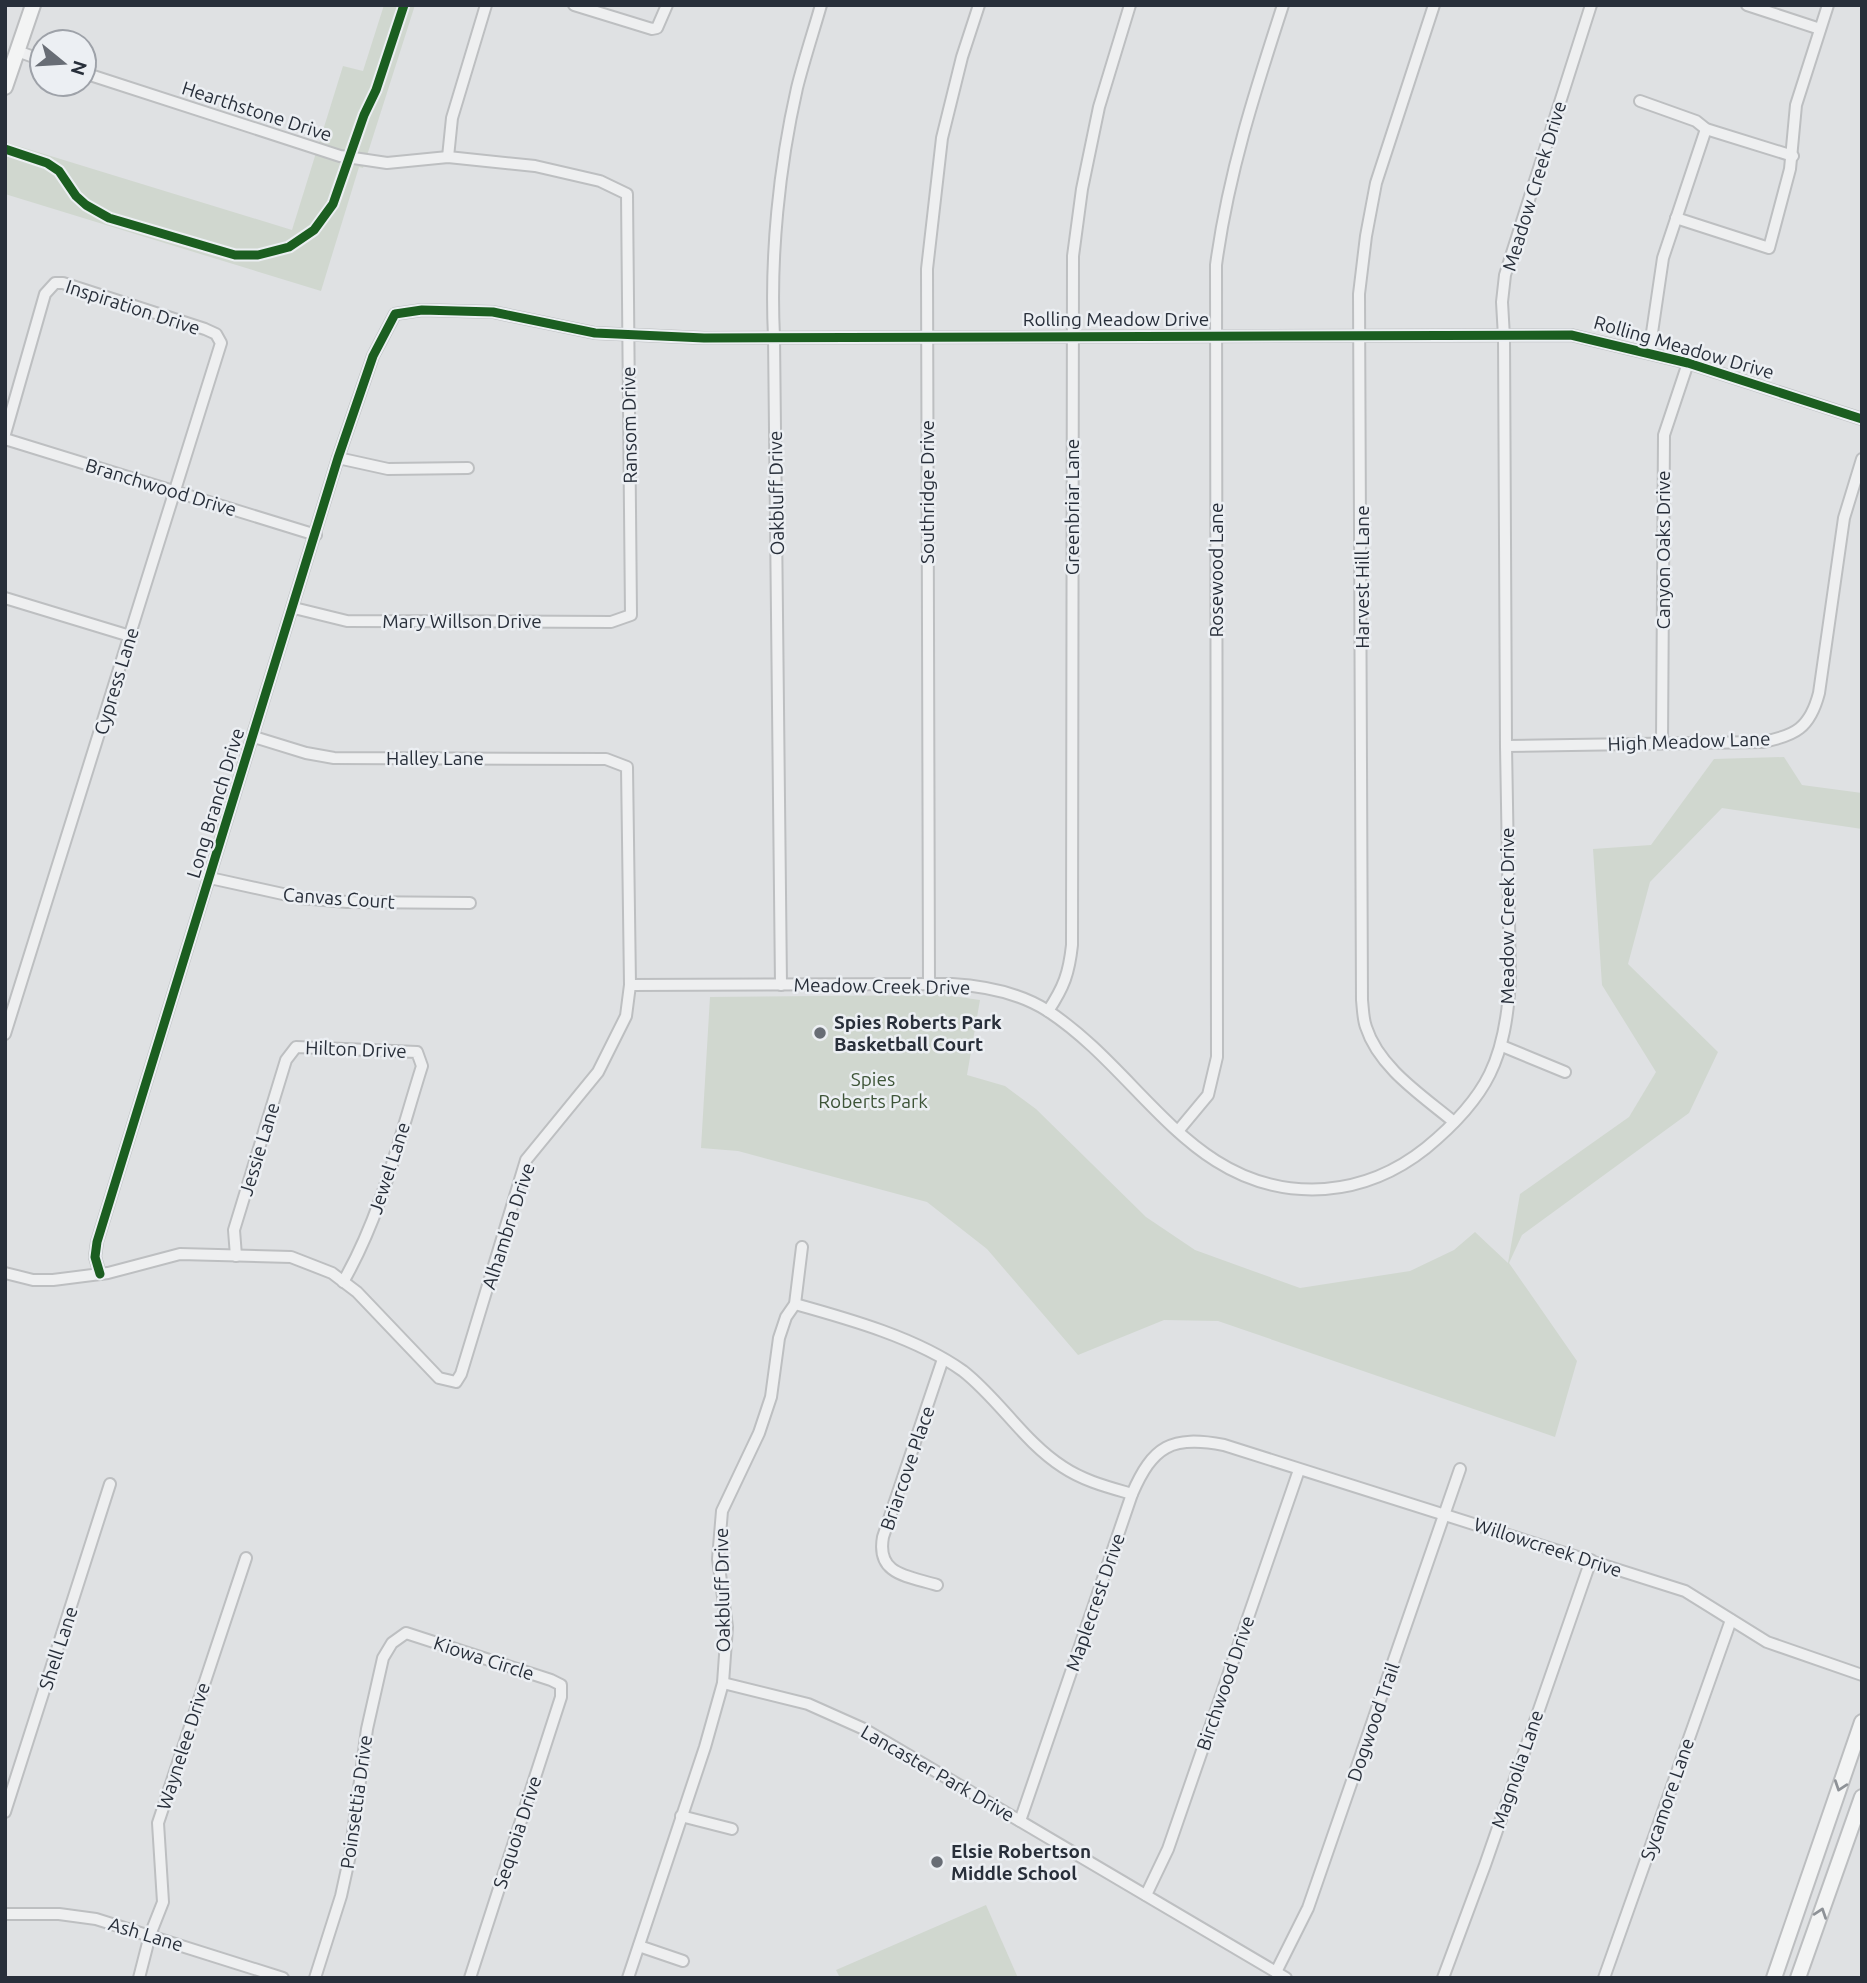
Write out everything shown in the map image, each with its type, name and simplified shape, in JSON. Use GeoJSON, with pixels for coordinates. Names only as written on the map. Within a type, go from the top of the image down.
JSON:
{"type":"FeatureCollection","features":[{"type":"Feature","properties":{"kind":"main road"},"geometry":{"type":"LineString","coordinates":[[5,87],[33,5]]}},
{"type":"Feature","properties":{"kind":"main road"},"geometry":{"type":"LineString","coordinates":[[1774,1978],[1862,1722]]}},
{"type":"Feature","properties":{"kind":"main road"},"geometry":{"type":"LineString","coordinates":[[1798,1978],[1862,1797]]}},
{"type":"Feature","properties":{"kind":"street"},"geometry":{"type":"LineString","coordinates":[[448,157],[452,118],[486,5]]}},
{"type":"Feature","properties":{"kind":"street"},"geometry":{"type":"LineString","coordinates":[[574,5],[652,29],[657,29],[667,5]]}},
{"type":"Feature","properties":{"kind":"street","name":"Oakbluff Drive"},"geometry":{"type":"LineString","coordinates":[[781,985],[772,285],[786,154],[798,86],[821,5]]}},
{"type":"Feature","properties":{"kind":"street","name":"Southridge Drive"},"geometry":{"type":"LineString","coordinates":[[929,984],[927,270],[942,138],[962,57],[979,5]]}},
{"type":"Feature","properties":{"kind":"street","name":"Greenbriar Lane"},"geometry":{"type":"LineString","coordinates":[[1048,1011],[1063,988],[1072,945],[1073,256],[1082,189],[1099,107],[1130,5]]}},
{"type":"Feature","properties":{"kind":"street","name":"Rosewood Lane"},"geometry":{"type":"LineString","coordinates":[[1178,1131],[1208,1095],[1217,1057],[1216,265],[1224,214],[1244,128],[1283,5]]}},
{"type":"Feature","properties":{"kind":"street","name":"Harvest Hill Lane"},"geometry":{"type":"LineString","coordinates":[[1434,5],[1376,183],[1359,293],[1362,1000],[1366,1027],[1374,1046],[1399,1075],[1454,1122]]}},
{"type":"Feature","properties":{"kind":"street","name":"Meadow Creek Drive"},"geometry":{"type":"LineString","coordinates":[[630,985],[929,984],[973,985],[996,990],[1029,1001],[1048,1011],[1077,1034],[1214,1162],[1243,1177],[1267,1185],[1312,1190],[1346,1187],[1398,1169],[1454,1122],[1474,1100],[1493,1070],[1502,1046],[1510,979],[1502,302],[1506,275],[1591,5]]}},
{"type":"Feature","properties":{"kind":"street"},"geometry":{"type":"LineString","coordinates":[[1747,5],[1820,29]]}},
{"type":"Feature","properties":{"kind":"street"},"geometry":{"type":"LineString","coordinates":[[1676,218],[1769,248],[1793,156],[1796,106],[1828,5]]}},
{"type":"Feature","properties":{"kind":"street"},"geometry":{"type":"LineString","coordinates":[[17,51],[28,55]]}},
{"type":"Feature","properties":{"kind":"street","name":"Hearthstone Drive"},"geometry":{"type":"LineString","coordinates":[[98,78],[340,156],[387,163],[448,157],[535,166],[600,181],[627,194]]}},
{"type":"Feature","properties":{"kind":"street"},"geometry":{"type":"LineString","coordinates":[[1640,101],[1696,121],[1706,129],[1793,156]]}},
{"type":"Feature","properties":{"kind":"street"},"geometry":{"type":"LineString","coordinates":[[1648,353],[1663,258],[1706,129]]}},
{"type":"Feature","properties":{"kind":"street","name":"Ransom Drive"},"geometry":{"type":"LineString","coordinates":[[627,194],[631,615]]}},
{"type":"Feature","properties":{"kind":"street","name":"Inspiration Drive"},"geometry":{"type":"LineString","coordinates":[[5,436],[45,294],[55,283],[63,283],[211,332]]}},
{"type":"Feature","properties":{"kind":"street","name":"Rolling Meadow Drive"},"geometry":{"type":"LineString","coordinates":[[380,345],[395,314],[422,310],[492,312],[595,332],[704,338],[1571,335],[1688,363],[1862,419]]}},
{"type":"Feature","properties":{"kind":"street","name":"Cypress Lane"},"geometry":{"type":"LineString","coordinates":[[5,1034],[221,343],[216,334],[211,332]]}},
{"type":"Feature","properties":{"kind":"street","name":"Long Branch Drive"},"geometry":{"type":"LineString","coordinates":[[100,1274],[95,1257],[97,1242],[338,458],[373,356],[380,345]]}},
{"type":"Feature","properties":{"kind":"street","name":"Canyon Oaks Drive"},"geometry":{"type":"LineString","coordinates":[[1662,742],[1664,435],[1688,363]]}},
{"type":"Feature","properties":{"kind":"street","name":"Branchwood Drive"},"geometry":{"type":"LineString","coordinates":[[5,436],[316,535]]}},
{"type":"Feature","properties":{"kind":"street"},"geometry":{"type":"LineString","coordinates":[[338,458],[388,469],[468,468]]}},
{"type":"Feature","properties":{"kind":"street","name":"High Meadow Lane"},"geometry":{"type":"LineString","coordinates":[[1506,746],[1762,742],[1784,738],[1806,723],[1814,711],[1819,694],[1844,518],[1862,459]]}},
{"type":"Feature","properties":{"kind":"street"},"geometry":{"type":"LineString","coordinates":[[5,598],[130,636]]}},
{"type":"Feature","properties":{"kind":"street","name":"Mary Willson Drive"},"geometry":{"type":"LineString","coordinates":[[294,608],[347,621],[611,622],[631,615]]}},
{"type":"Feature","properties":{"kind":"street","name":"Halley Lane"},"geometry":{"type":"LineString","coordinates":[[254,737],[306,753],[334,758],[606,759],[619,763]]}},
{"type":"Feature","properties":{"kind":"street","name":"Alhambra Drive"},"geometry":{"type":"LineString","coordinates":[[343,1282],[357,1292],[439,1378],[456,1382],[461,1374],[526,1160],[598,1072],[626,1016],[630,985],[627,768],[619,763]]}},
{"type":"Feature","properties":{"kind":"street","name":"Canvas Court"},"geometry":{"type":"LineString","coordinates":[[210,878],[301,898],[347,902],[470,903]]}},
{"type":"Feature","properties":{"kind":"street"},"geometry":{"type":"LineString","coordinates":[[1502,1046],[1565,1072]]}},
{"type":"Feature","properties":{"kind":"street","name":"Hilton Drive"},"geometry":{"type":"LineString","coordinates":[[296,1047],[417,1052]]}},
{"type":"Feature","properties":{"kind":"street","name":"Jessie Lane"},"geometry":{"type":"LineString","coordinates":[[236,1256],[234,1230],[286,1060],[296,1047]]}},
{"type":"Feature","properties":{"kind":"street","name":"Jewel Lane"},"geometry":{"type":"LineString","coordinates":[[343,1282],[358,1255],[375,1213],[422,1066],[417,1052]]}},
{"type":"Feature","properties":{"kind":"street","name":"Oakbluff Drive"},"geometry":{"type":"LineString","coordinates":[[628,1978],[705,1747],[723,1683],[727,1627],[718,1559],[722,1511],[759,1433],[771,1396],[779,1338],[786,1317],[795,1304],[802,1247]]}},
{"type":"Feature","properties":{"kind":"street"},"geometry":{"type":"LineString","coordinates":[[5,1273],[33,1280],[53,1280],[100,1274],[180,1254],[291,1257],[331,1273],[343,1282]]}},
{"type":"Feature","properties":{"kind":"street"},"geometry":{"type":"LineString","coordinates":[[795,1304],[868,1327],[918,1346],[943,1359],[964,1373],[1043,1451],[1062,1466],[1084,1479],[1132,1494]]}},
{"type":"Feature","properties":{"kind":"street","name":"Briarcove Place"},"geometry":{"type":"LineString","coordinates":[[937,1586],[896,1572],[883,1562],[880,1550],[943,1359]]}},
{"type":"Feature","properties":{"kind":"street","name":"Maplecrest Drive"},"geometry":{"type":"LineString","coordinates":[[1020,1821],[1132,1494],[1142,1473],[1153,1456],[1167,1447],[1201,1441],[1224,1445]]}},
{"type":"Feature","properties":{"kind":"street","name":"Willowcreek Drive"},"geometry":{"type":"LineString","coordinates":[[1224,1445],[1685,1591],[1784,1649],[1862,1675]]}},
{"type":"Feature","properties":{"kind":"street","name":"Dogwood Trail"},"geometry":{"type":"LineString","coordinates":[[1281,1975],[1308,1908],[1460,1469]]}},
{"type":"Feature","properties":{"kind":"street","name":"Birchwood Drive"},"geometry":{"type":"LineString","coordinates":[[1146,1895],[1168,1849],[1299,1470]]}},
{"type":"Feature","properties":{"kind":"street","name":"Shell Lane"},"geometry":{"type":"LineString","coordinates":[[5,1812],[110,1484]]}},
{"type":"Feature","properties":{"kind":"street","name":"Waynelee Drive"},"geometry":{"type":"LineString","coordinates":[[139,1978],[150,1935],[163,1902],[158,1823],[246,1558]]}},
{"type":"Feature","properties":{"kind":"street","name":"Magnolia Lane"},"geometry":{"type":"LineString","coordinates":[[1443,1978],[1591,1560]]}},
{"type":"Feature","properties":{"kind":"street","name":"Sycamore Lane"},"geometry":{"type":"LineString","coordinates":[[1604,1978],[1731,1620]]}},
{"type":"Feature","properties":{"kind":"street","name":"Kiowa Circle"},"geometry":{"type":"LineString","coordinates":[[406,1633],[561,1685]]}},
{"type":"Feature","properties":{"kind":"street","name":"Poinsettia Drive"},"geometry":{"type":"LineString","coordinates":[[315,1978],[341,1896],[350,1855],[367,1729],[383,1658],[391,1643],[406,1633]]}},
{"type":"Feature","properties":{"kind":"street","name":"Lancaster Park Drive"},"geometry":{"type":"LineString","coordinates":[[723,1683],[808,1704],[863,1729],[1281,1975]]}},
{"type":"Feature","properties":{"kind":"street","name":"Sequoia Drive"},"geometry":{"type":"LineString","coordinates":[[470,1978],[561,1697],[561,1685]]}},
{"type":"Feature","properties":{"kind":"street"},"geometry":{"type":"LineString","coordinates":[[681,1816],[732,1829]]}},
{"type":"Feature","properties":{"kind":"street","name":"Ash Lane"},"geometry":{"type":"LineString","coordinates":[[5,1914],[45,1913],[96,1919],[283,1978]]}},
{"type":"Feature","properties":{"kind":"street"},"geometry":{"type":"LineString","coordinates":[[639,1946],[683,1961]]}},
{"type":"Feature","properties":{"kind":"green space"},"geometry":{"type":"Polygon","coordinates":[[[384,5],[415,5],[363,168],[359,167],[321,291],[5,194],[5,142],[292,230],[343,66],[363,71],[384,5]]]}},
{"type":"Feature","properties":{"kind":"green space","name":"Spies Roberts Park"},"geometry":{"type":"Polygon","coordinates":[[[1784,757],[1802,785],[1862,793],[1862,829],[1722,808],[1650,882],[1628,964],[1718,1052],[1689,1113],[1522,1235],[1509,1263],[1577,1361],[1555,1437],[1218,1321],[1164,1320],[1078,1355],[987,1249],[927,1202],[738,1151],[701,1148],[710,997],[945,995],[980,1000],[967,1075],[1005,1086],[1036,1109],[1146,1217],[1195,1250],[1300,1288],[1410,1271],[1454,1250],[1475,1232],[1508,1263],[1520,1194],[1629,1117],[1656,1072],[1602,985],[1593,849],[1651,845],[1714,759],[1784,757]]]}},
{"type":"Feature","properties":{"kind":"green space"},"geometry":{"type":"Polygon","coordinates":[[[986,1905],[1018,1978],[840,1978],[836,1970],[986,1905]]]}},
{"type":"Feature","properties":{"kind":"cycle path"},"geometry":{"type":"LineString","coordinates":[[5,149],[47,163],[59,171],[76,196],[86,205],[109,218],[235,255],[258,255],[289,247],[314,230],[333,204],[364,115],[376,90],[404,5]]}},
{"type":"Feature","properties":{"kind":"cycle path"},"geometry":{"type":"LineString","coordinates":[[100,1274],[95,1257],[97,1242],[338,458],[373,356],[395,314],[422,310],[493,312],[595,333],[704,338],[1571,335],[1688,363],[1862,419]]}},
{"type":"Feature","properties":{"kind":"place","name":"Spies Roberts Park Basketball Court"},"geometry":{"type":"Point","coordinates":[820,1033]}},
{"type":"Feature","properties":{"kind":"place","name":"Elsie Robertson Middle School"},"geometry":{"type":"Point","coordinates":[937,1862]}}]}
